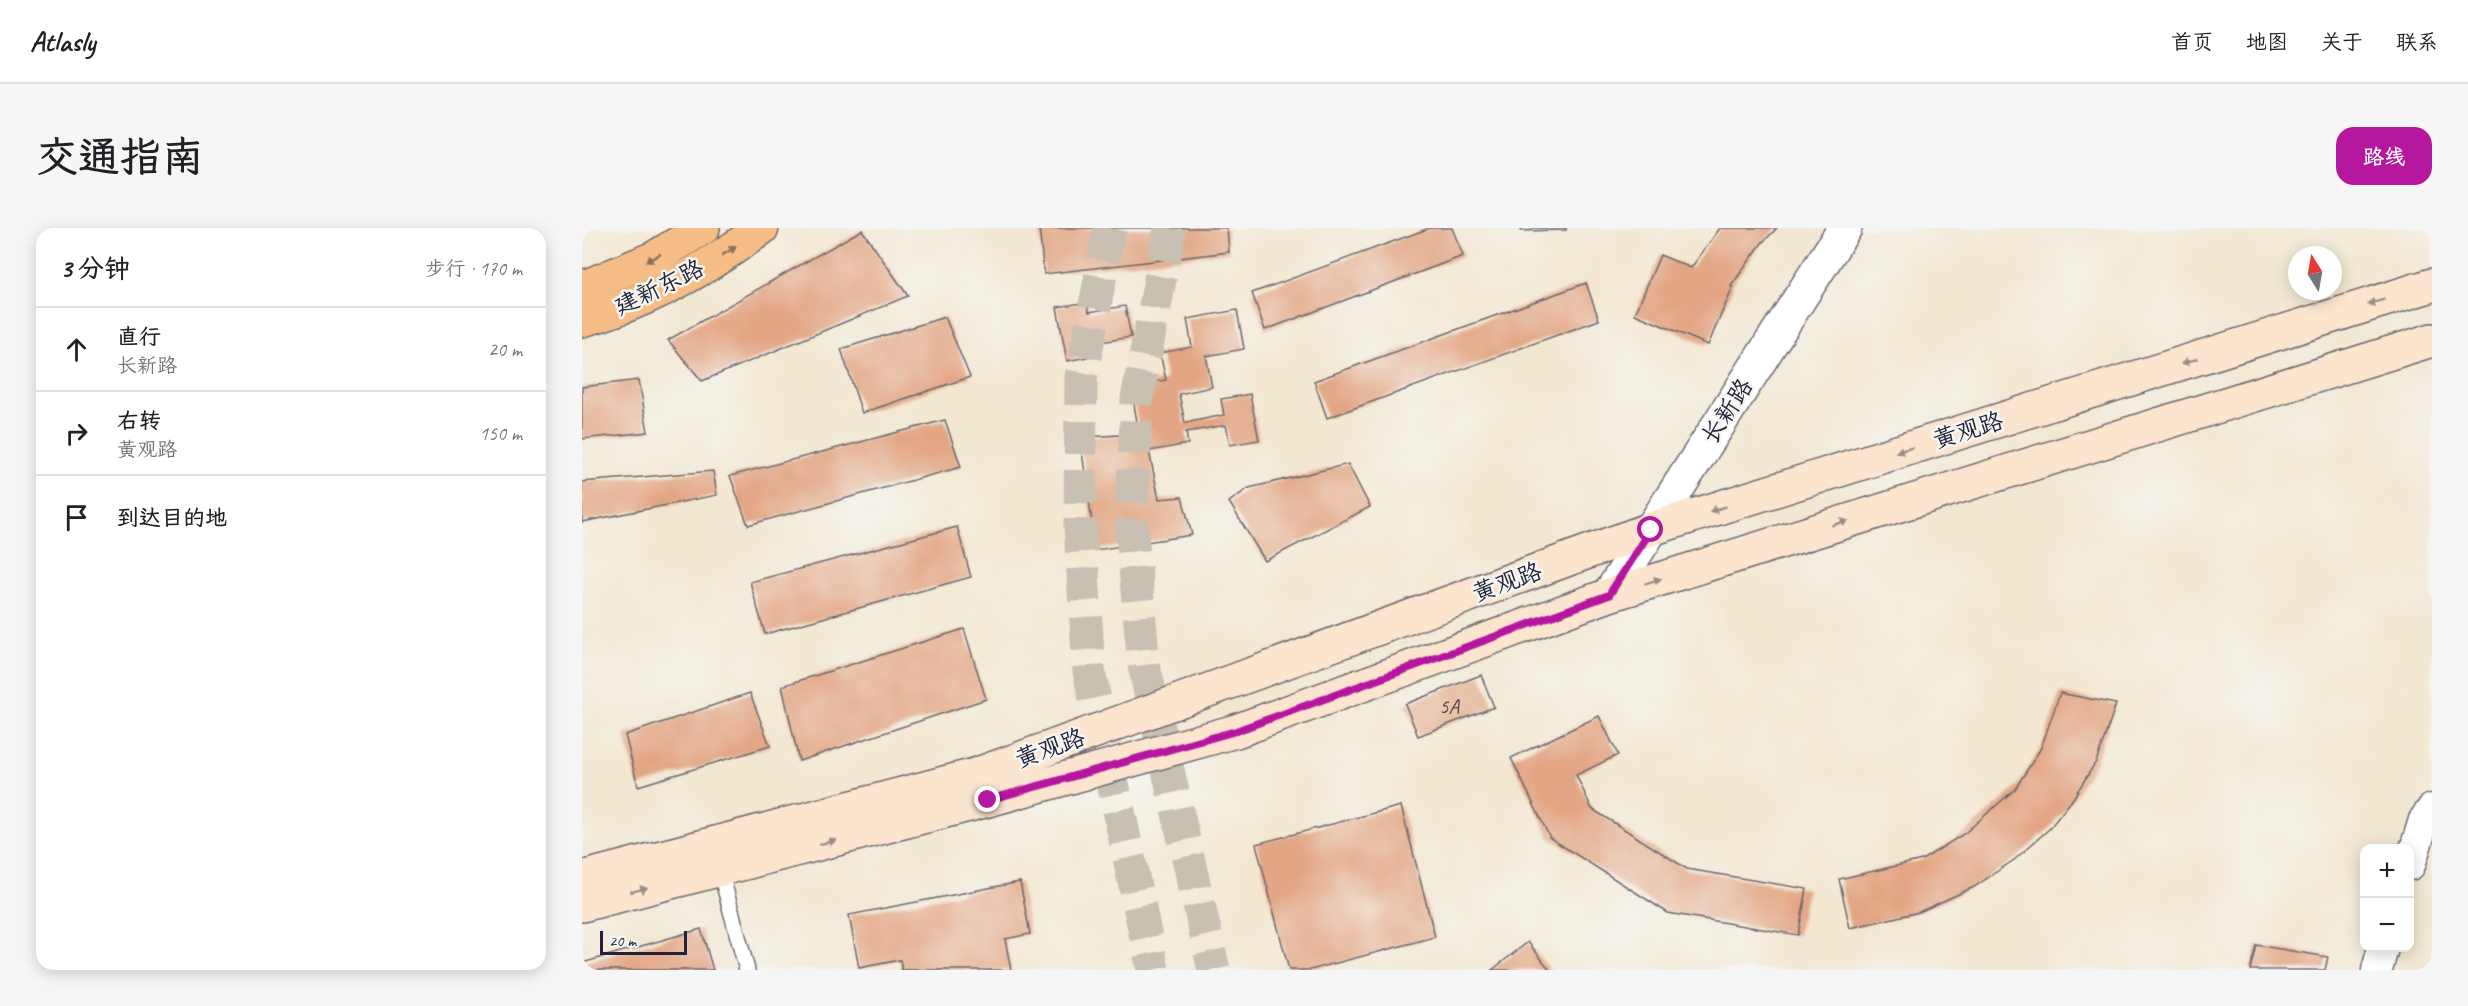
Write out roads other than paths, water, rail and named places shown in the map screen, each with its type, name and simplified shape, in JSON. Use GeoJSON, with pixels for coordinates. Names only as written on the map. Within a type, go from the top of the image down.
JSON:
{"type":"FeatureCollection","features":[{"type":"Feature","properties":{"kind":"main road","name":"建新东路"},"geometry":{"type":"LineString","coordinates":[[582,288],[654,258],[703,228]]}},
{"type":"Feature","properties":{"kind":"main road","name":"建新东路"},"geometry":{"type":"LineString","coordinates":[[582,320],[666,288],[735,248],[762,228]]}},
{"type":"Feature","properties":{"kind":"main road","name":"黄观路"},"geometry":{"type":"LineString","coordinates":[[582,878],[975,775],[1651,530],[2432,285]]}},
{"type":"Feature","properties":{"kind":"main road","name":"黄观路"},"geometry":{"type":"LineString","coordinates":[[582,905],[988,800],[1236,731],[1609,595],[2432,340]]}},
{"type":"Feature","properties":{"kind":"street","name":"长新路"},"geometry":{"type":"LineString","coordinates":[[1609,595],[1845,228]]}},
{"type":"Feature","properties":{"kind":"street"},"geometry":{"type":"LineString","coordinates":[[2414,850],[2424,820],[2432,809]]}},
{"type":"Feature","properties":{"kind":"street"},"geometry":{"type":"LineString","coordinates":[[2377,970],[2382,952]]}},
{"type":"Feature","properties":{"kind":"lane"},"geometry":{"type":"LineString","coordinates":[[720,870],[747,970]]}},
{"type":"Feature","properties":{"kind":"tunnel"},"geometry":{"type":"LineString","coordinates":[[1110,228],[1081,378],[1080,525],[1089,671],[1153,970]]}},
{"type":"Feature","properties":{"kind":"tunnel"},"geometry":{"type":"LineString","coordinates":[[1170,228],[1137,399],[1131,523],[1144,666],[1214,970]]}}]}
